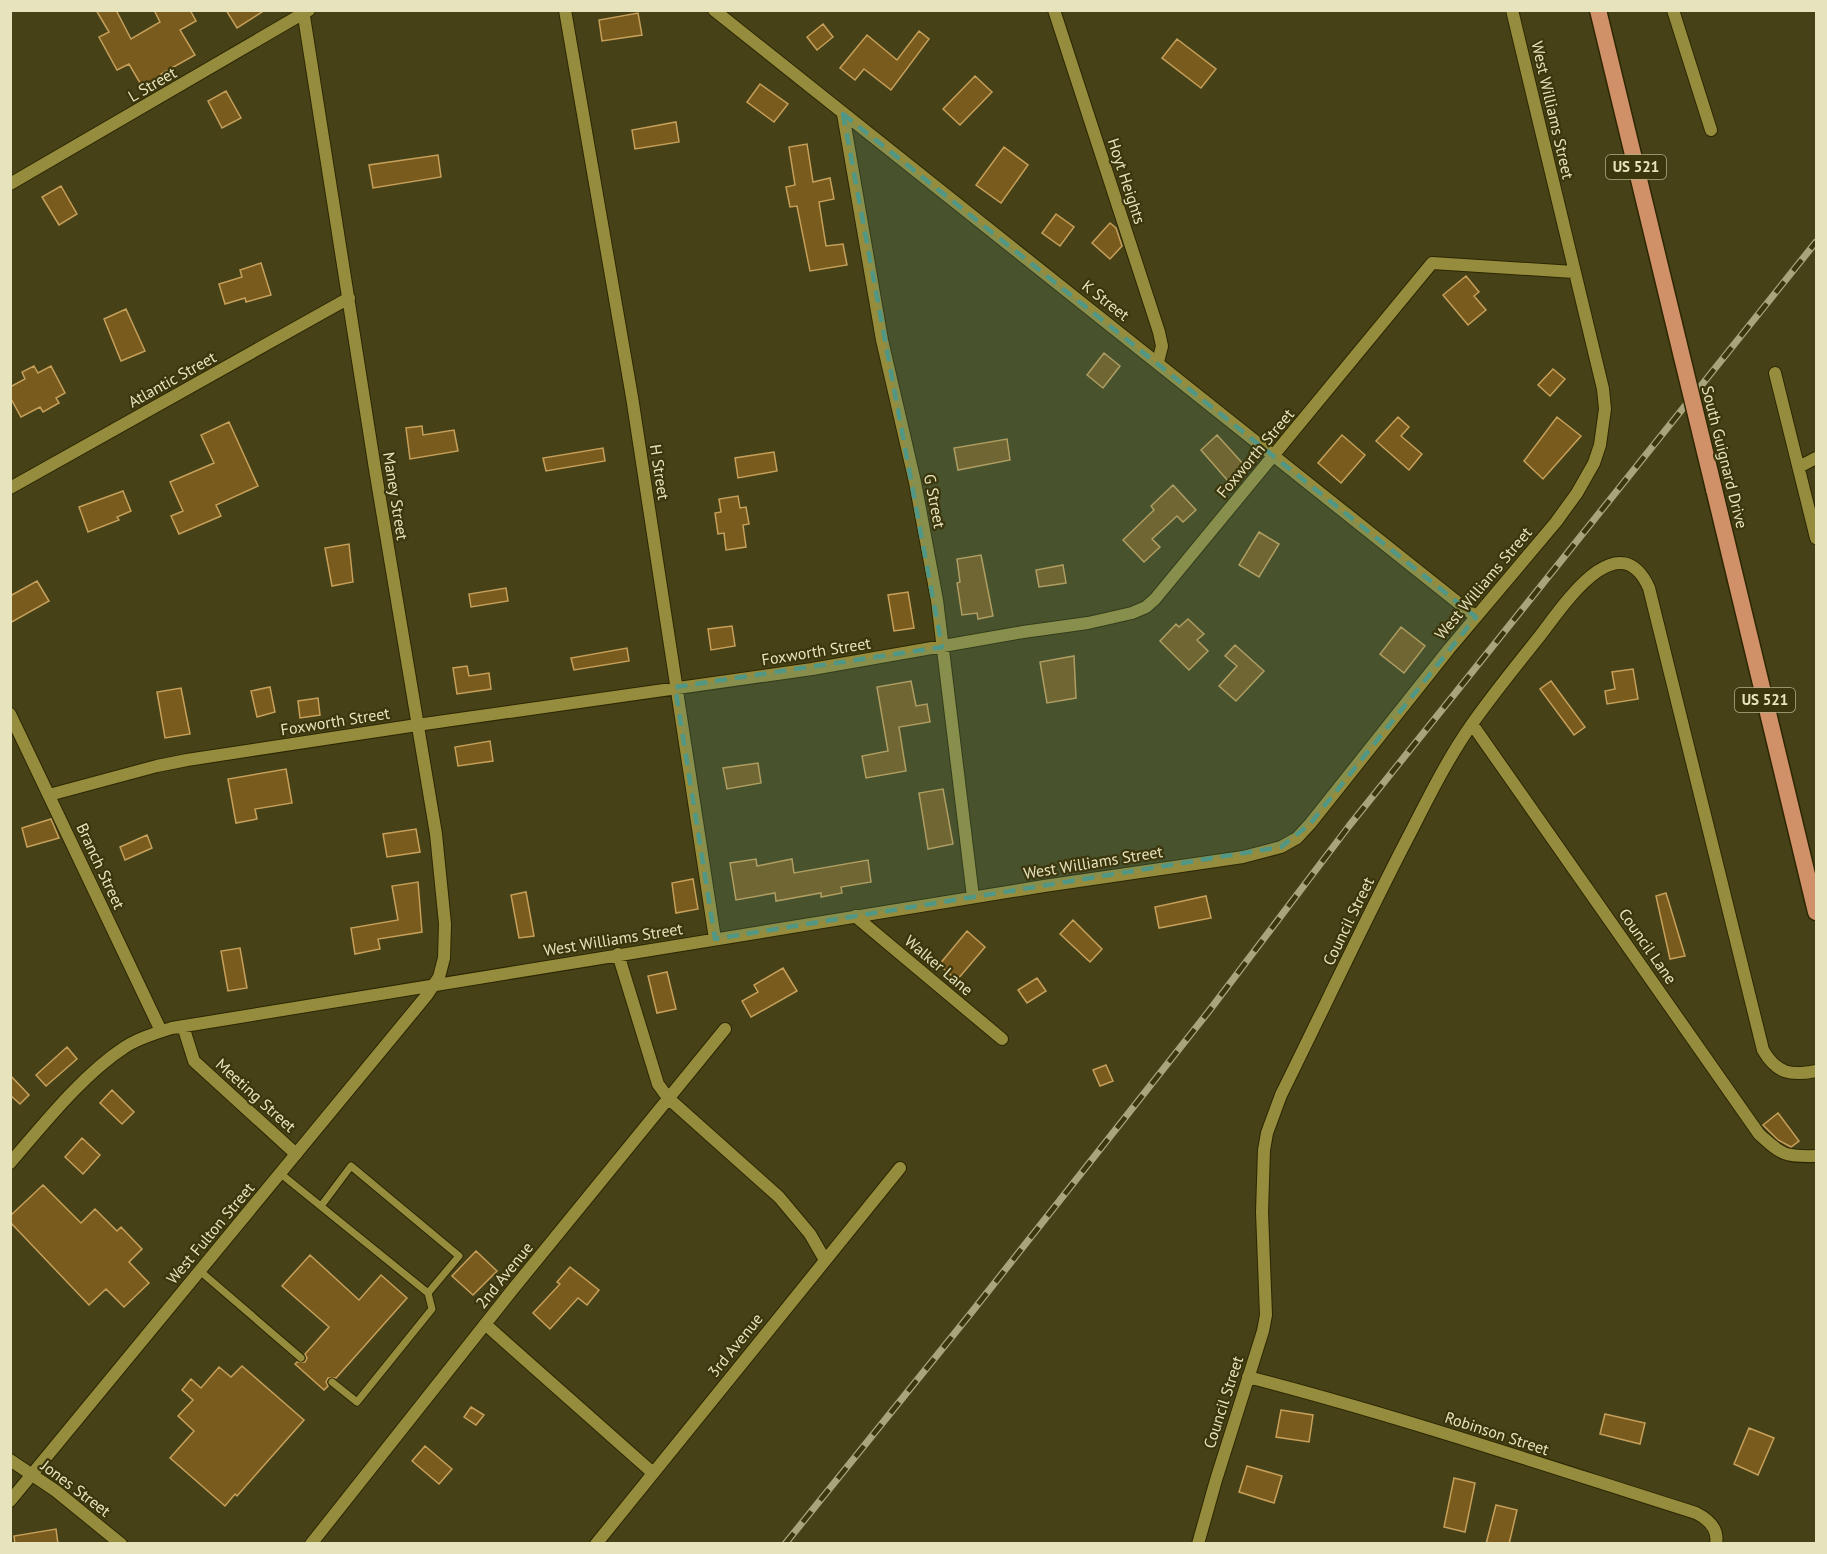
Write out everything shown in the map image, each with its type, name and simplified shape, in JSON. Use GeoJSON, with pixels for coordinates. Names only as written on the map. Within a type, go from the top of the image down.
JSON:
{"type":"FeatureCollection","features":[{"type":"Feature","properties":{"kind":"highway","name":"South Guignard Drive"},"geometry":{"type":"LineString","coordinates":[[1599,10],[1816,912]]}},
{"type":"Feature","properties":{"kind":"street","name":"H Street"},"geometry":{"type":"LineString","coordinates":[[565,10],[632,396],[715,939]]}},
{"type":"Feature","properties":{"kind":"street","name":"K Street"},"geometry":{"type":"LineString","coordinates":[[714,10],[1476,617]]}},
{"type":"Feature","properties":{"kind":"street","name":"Hoyt Heights"},"geometry":{"type":"LineString","coordinates":[[1054,10],[1159,332],[1162,346],[1158,362]]}},
{"type":"Feature","properties":{"kind":"street","name":"West Williams Street"},"geometry":{"type":"LineString","coordinates":[[10,1163],[52,1115],[103,1064],[125,1047],[161,1031],[618,954],[973,897],[1243,857],[1281,847],[1297,838],[1556,522],[1577,493],[1594,463],[1600,445],[1605,409],[1603,389],[1512,10]]}},
{"type":"Feature","properties":{"kind":"street"},"geometry":{"type":"LineString","coordinates":[[1673,10],[1712,130]]}},
{"type":"Feature","properties":{"kind":"street","name":"L Street"},"geometry":{"type":"LineString","coordinates":[[10,184],[305,11]]}},
{"type":"Feature","properties":{"kind":"street","name":"Maney Street"},"geometry":{"type":"LineString","coordinates":[[305,11],[375,469],[436,834],[446,924],[444,958],[439,977],[434,985]]}},
{"type":"Feature","properties":{"kind":"street","name":"G Street"},"geometry":{"type":"LineString","coordinates":[[843,114],[882,340],[915,483],[937,600],[973,897]]}},
{"type":"Feature","properties":{"kind":"street","name":"Foxworth Street"},"geometry":{"type":"LineString","coordinates":[[49,795],[157,766],[417,725],[812,669],[1088,623],[1132,613],[1146,607],[1155,599],[1432,263],[1574,272]]}},
{"type":"Feature","properties":{"kind":"street","name":"Atlantic Street"},"geometry":{"type":"LineString","coordinates":[[10,488],[349,298]]}},
{"type":"Feature","properties":{"kind":"street"},"geometry":{"type":"LineString","coordinates":[[1775,373],[1816,538]]}},
{"type":"Feature","properties":{"kind":"street"},"geometry":{"type":"LineString","coordinates":[[1799,467],[1816,458]]}},
{"type":"Feature","properties":{"kind":"street","name":"Council Street"},"geometry":{"type":"LineString","coordinates":[[1198,1544],[1266,1315],[1262,1212],[1263,1168],[1267,1133],[1281,1095],[1388,876],[1441,774],[1472,724],[1563,606],[1590,575],[1601,567],[1621,562],[1638,571],[1649,588],[1763,1050],[1769,1061],[1779,1069],[1798,1074],[1816,1071]]}},
{"type":"Feature","properties":{"kind":"street","name":"Branch Street"},"geometry":{"type":"LineString","coordinates":[[10,714],[161,1031]]}},
{"type":"Feature","properties":{"kind":"street","name":"Council Lane"},"geometry":{"type":"LineString","coordinates":[[1472,724],[1759,1134],[1779,1152],[1793,1157],[1816,1156]]}},
{"type":"Feature","properties":{"kind":"street","name":"Walker Lane"},"geometry":{"type":"LineString","coordinates":[[855,916],[1002,1038]]}},
{"type":"Feature","properties":{"kind":"street"},"geometry":{"type":"LineString","coordinates":[[618,954],[658,1084],[668,1098],[779,1197],[810,1234],[825,1260]]}},
{"type":"Feature","properties":{"kind":"street","name":"West Fulton Street"},"geometry":{"type":"LineString","coordinates":[[10,1501],[434,985]]}},
{"type":"Feature","properties":{"kind":"street","name":"Meeting Street"},"geometry":{"type":"LineString","coordinates":[[183,1026],[194,1061],[296,1154]]}},
{"type":"Feature","properties":{"kind":"street","name":"2nd Avenue"},"geometry":{"type":"LineString","coordinates":[[311,1544],[485,1324],[725,1029]]}},
{"type":"Feature","properties":{"kind":"street","name":"3rd Avenue"},"geometry":{"type":"LineString","coordinates":[[596,1544],[900,1168]]}},
{"type":"Feature","properties":{"kind":"street"},"geometry":{"type":"LineString","coordinates":[[485,1324],[653,1473]]}},
{"type":"Feature","properties":{"kind":"street","name":"Robinson Street"},"geometry":{"type":"LineString","coordinates":[[1248,1377],[1405,1420],[1696,1513],[1708,1519],[1713,1526],[1717,1538],[1716,1544]]}},
{"type":"Feature","properties":{"kind":"street","name":"Jones Street"},"geometry":{"type":"LineString","coordinates":[[10,1460],[56,1491],[121,1544]]}},
{"type":"Feature","properties":{"kind":"lane"},"geometry":{"type":"LineString","coordinates":[[321,1206],[351,1166],[459,1256],[428,1293]]}},
{"type":"Feature","properties":{"kind":"lane"},"geometry":{"type":"LineString","coordinates":[[281,1174],[428,1293],[432,1310],[357,1402],[332,1382]]}},
{"type":"Feature","properties":{"kind":"lane"},"geometry":{"type":"LineString","coordinates":[[200,1271],[301,1358]]}},
{"type":"Feature","properties":{"kind":"highlighted area"},"geometry":{"type":"Polygon","coordinates":[[[843,114],[1476,617],[1310,824],[1281,847],[715,939],[675,687],[942,647],[843,114]]]}},
{"type":"Feature","properties":{"kind":"building"},"geometry":{"type":"Polygon","coordinates":[[[96,10],[116,10],[131,39],[160,22],[154,10],[190,10],[196,21],[180,30],[195,55],[161,74],[163,77],[143,88],[129,64],[117,70],[99,37],[109,32],[96,10]]]}},
{"type":"Feature","properties":{"kind":"building"},"geometry":{"type":"Polygon","coordinates":[[[226,10],[265,10],[237,28],[226,10]]]}},
{"type":"Feature","properties":{"kind":"building"},"geometry":{"type":"Polygon","coordinates":[[[638,13],[642,35],[602,41],[599,20],[638,13]]]}},
{"type":"Feature","properties":{"kind":"building"},"geometry":{"type":"Polygon","coordinates":[[[823,24],[833,37],[817,50],[807,37],[823,24]]]}},
{"type":"Feature","properties":{"kind":"building"},"geometry":{"type":"Polygon","coordinates":[[[919,31],[929,39],[891,90],[864,69],[855,80],[840,68],[867,35],[897,60],[919,31]]]}},
{"type":"Feature","properties":{"kind":"building"},"geometry":{"type":"Polygon","coordinates":[[[1177,39],[1216,69],[1201,88],[1162,58],[1177,39]]]}},
{"type":"Feature","properties":{"kind":"building"},"geometry":{"type":"Polygon","coordinates":[[[975,76],[992,92],[960,125],[943,109],[975,76]]]}},
{"type":"Feature","properties":{"kind":"building"},"geometry":{"type":"Polygon","coordinates":[[[760,84],[788,104],[774,122],[747,102],[760,84]]]}},
{"type":"Feature","properties":{"kind":"building"},"geometry":{"type":"Polygon","coordinates":[[[226,91],[241,118],[222,128],[208,101],[226,91]]]}},
{"type":"Feature","properties":{"kind":"building"},"geometry":{"type":"Polygon","coordinates":[[[676,122],[679,142],[635,149],[632,130],[676,122]]]}},
{"type":"Feature","properties":{"kind":"building"},"geometry":{"type":"Polygon","coordinates":[[[807,144],[813,182],[830,178],[834,199],[819,202],[826,246],[843,244],[847,265],[810,271],[797,206],[790,207],[786,187],[795,185],[789,147],[807,144]]]}},
{"type":"Feature","properties":{"kind":"building"},"geometry":{"type":"Polygon","coordinates":[[[1004,147],[1028,165],[1001,203],[976,185],[1004,147]]]}},
{"type":"Feature","properties":{"kind":"building"},"geometry":{"type":"Polygon","coordinates":[[[438,155],[441,177],[373,188],[369,165],[438,155]]]}},
{"type":"Feature","properties":{"kind":"building"},"geometry":{"type":"Polygon","coordinates":[[[61,186],[77,214],[59,225],[42,197],[61,186]]]}},
{"type":"Feature","properties":{"kind":"building"},"geometry":{"type":"Polygon","coordinates":[[[1056,214],[1074,227],[1060,246],[1042,233],[1056,214]]]}},
{"type":"Feature","properties":{"kind":"building"},"geometry":{"type":"Polygon","coordinates":[[[1110,223],[1116,228],[1122,246],[1110,259],[1092,243],[1110,223]]]}},
{"type":"Feature","properties":{"kind":"building"},"geometry":{"type":"Polygon","coordinates":[[[261,263],[271,295],[246,302],[245,298],[225,304],[219,284],[242,277],[240,270],[261,263]]]}},
{"type":"Feature","properties":{"kind":"building"},"geometry":{"type":"Polygon","coordinates":[[[1466,276],[1479,292],[1474,296],[1486,310],[1468,325],[1443,295],[1466,276]]]}},
{"type":"Feature","properties":{"kind":"building"},"geometry":{"type":"Polygon","coordinates":[[[126,309],[145,351],[121,361],[104,319],[126,309]]]}},
{"type":"Feature","properties":{"kind":"building"},"geometry":{"type":"Polygon","coordinates":[[[1104,353],[1120,366],[1103,388],[1087,375],[1104,353]]]}},
{"type":"Feature","properties":{"kind":"building"},"geometry":{"type":"Polygon","coordinates":[[[34,366],[38,373],[51,366],[65,393],[56,398],[59,403],[43,412],[40,407],[21,417],[10,397],[10,387],[25,379],[22,372],[34,366]]]}},
{"type":"Feature","properties":{"kind":"building"},"geometry":{"type":"Polygon","coordinates":[[[1553,369],[1565,379],[1550,396],[1538,385],[1553,369]]]}},
{"type":"Feature","properties":{"kind":"building"},"geometry":{"type":"Polygon","coordinates":[[[1398,417],[1409,427],[1401,436],[1422,454],[1409,470],[1376,441],[1398,417]]]}},
{"type":"Feature","properties":{"kind":"building"},"geometry":{"type":"Polygon","coordinates":[[[1557,417],[1581,436],[1543,479],[1524,461],[1557,417]]]}},
{"type":"Feature","properties":{"kind":"building"},"geometry":{"type":"Polygon","coordinates":[[[229,422],[258,486],[216,505],[221,516],[179,534],[171,516],[183,511],[170,482],[214,463],[201,435],[229,422]]]}},
{"type":"Feature","properties":{"kind":"building"},"geometry":{"type":"Polygon","coordinates":[[[422,426],[423,435],[454,430],[458,451],[410,459],[406,428],[422,426]]]}},
{"type":"Feature","properties":{"kind":"building"},"geometry":{"type":"Polygon","coordinates":[[[1217,435],[1245,466],[1228,481],[1201,450],[1217,435]]]}},
{"type":"Feature","properties":{"kind":"building"},"geometry":{"type":"Polygon","coordinates":[[[1342,435],[1365,455],[1341,483],[1318,463],[1342,435]]]}},
{"type":"Feature","properties":{"kind":"building"},"geometry":{"type":"Polygon","coordinates":[[[1007,439],[1010,460],[958,470],[954,448],[1007,439]]]}},
{"type":"Feature","properties":{"kind":"building"},"geometry":{"type":"Polygon","coordinates":[[[603,448],[605,461],[546,471],[543,458],[603,448]]]}},
{"type":"Feature","properties":{"kind":"building"},"geometry":{"type":"Polygon","coordinates":[[[774,452],[777,471],[738,478],[735,458],[774,452]]]}},
{"type":"Feature","properties":{"kind":"building"},"geometry":{"type":"Polygon","coordinates":[[[1173,485],[1196,510],[1183,522],[1177,516],[1152,539],[1160,547],[1144,562],[1123,540],[1154,510],[1151,506],[1173,485]]]}},
{"type":"Feature","properties":{"kind":"building"},"geometry":{"type":"Polygon","coordinates":[[[123,491],[131,511],[117,517],[119,520],[88,532],[79,507],[123,491]]]}},
{"type":"Feature","properties":{"kind":"building"},"geometry":{"type":"Polygon","coordinates":[[[738,496],[740,508],[746,507],[749,524],[743,525],[746,547],[726,550],[724,533],[718,534],[715,513],[721,512],[719,499],[738,496]]]}},
{"type":"Feature","properties":{"kind":"building"},"geometry":{"type":"Polygon","coordinates":[[[1259,532],[1279,544],[1259,577],[1239,565],[1259,532]]]}},
{"type":"Feature","properties":{"kind":"building"},"geometry":{"type":"Polygon","coordinates":[[[349,544],[353,582],[332,586],[325,548],[349,544]]]}},
{"type":"Feature","properties":{"kind":"building"},"geometry":{"type":"Polygon","coordinates":[[[981,555],[993,616],[978,619],[977,613],[962,615],[957,583],[960,582],[957,559],[981,555]]]}},
{"type":"Feature","properties":{"kind":"building"},"geometry":{"type":"Polygon","coordinates":[[[1063,565],[1066,583],[1039,587],[1036,570],[1063,565]]]}},
{"type":"Feature","properties":{"kind":"building"},"geometry":{"type":"Polygon","coordinates":[[[37,581],[49,601],[10,623],[10,596],[37,581]]]}},
{"type":"Feature","properties":{"kind":"building"},"geometry":{"type":"Polygon","coordinates":[[[506,588],[508,601],[471,607],[469,594],[506,588]]]}},
{"type":"Feature","properties":{"kind":"building"},"geometry":{"type":"Polygon","coordinates":[[[908,592],[914,628],[894,631],[888,595],[908,592]]]}},
{"type":"Feature","properties":{"kind":"building"},"geometry":{"type":"Polygon","coordinates":[[[1188,619],[1204,634],[1197,640],[1208,651],[1189,670],[1160,641],[1176,624],[1179,627],[1188,619]]]}},
{"type":"Feature","properties":{"kind":"building"},"geometry":{"type":"Polygon","coordinates":[[[732,626],[735,646],[711,650],[708,629],[732,626]]]}},
{"type":"Feature","properties":{"kind":"building"},"geometry":{"type":"Polygon","coordinates":[[[1401,627],[1425,646],[1404,673],[1380,654],[1401,627]]]}},
{"type":"Feature","properties":{"kind":"building"},"geometry":{"type":"Polygon","coordinates":[[[1235,645],[1264,671],[1236,701],[1219,686],[1237,666],[1225,656],[1235,645]]]}},
{"type":"Feature","properties":{"kind":"building"},"geometry":{"type":"Polygon","coordinates":[[[627,648],[629,661],[574,670],[571,658],[627,648]]]}},
{"type":"Feature","properties":{"kind":"building"},"geometry":{"type":"Polygon","coordinates":[[[1074,656],[1076,698],[1047,703],[1040,662],[1074,656]]]}},
{"type":"Feature","properties":{"kind":"building"},"geometry":{"type":"Polygon","coordinates":[[[467,666],[469,676],[489,673],[491,689],[457,694],[453,668],[467,666]]]}},
{"type":"Feature","properties":{"kind":"building"},"geometry":{"type":"Polygon","coordinates":[[[1633,669],[1638,699],[1607,704],[1605,691],[1615,689],[1612,672],[1633,669]]]}},
{"type":"Feature","properties":{"kind":"building"},"geometry":{"type":"Polygon","coordinates":[[[911,681],[916,706],[927,704],[930,722],[899,727],[906,771],[866,778],[862,756],[888,751],[877,687],[911,681]]]}},
{"type":"Feature","properties":{"kind":"building"},"geometry":{"type":"Polygon","coordinates":[[[1551,681],[1585,727],[1574,735],[1540,689],[1551,681]]]}},
{"type":"Feature","properties":{"kind":"building"},"geometry":{"type":"Polygon","coordinates":[[[270,687],[275,712],[257,717],[251,691],[270,687]]]}},
{"type":"Feature","properties":{"kind":"building"},"geometry":{"type":"Polygon","coordinates":[[[181,688],[190,734],[165,738],[157,692],[181,688]]]}},
{"type":"Feature","properties":{"kind":"building"},"geometry":{"type":"Polygon","coordinates":[[[318,698],[320,715],[300,718],[298,701],[318,698]]]}},
{"type":"Feature","properties":{"kind":"building"},"geometry":{"type":"Polygon","coordinates":[[[490,741],[493,761],[458,766],[455,747],[490,741]]]}},
{"type":"Feature","properties":{"kind":"building"},"geometry":{"type":"Polygon","coordinates":[[[758,763],[761,783],[727,789],[723,768],[758,763]]]}},
{"type":"Feature","properties":{"kind":"building"},"geometry":{"type":"Polygon","coordinates":[[[286,769],[292,803],[255,809],[257,819],[236,823],[228,779],[286,769]]]}},
{"type":"Feature","properties":{"kind":"building"},"geometry":{"type":"Polygon","coordinates":[[[943,789],[953,844],[928,849],[919,793],[943,789]]]}},
{"type":"Feature","properties":{"kind":"building"},"geometry":{"type":"Polygon","coordinates":[[[51,819],[59,838],[27,847],[22,828],[51,819]]]}},
{"type":"Feature","properties":{"kind":"building"},"geometry":{"type":"Polygon","coordinates":[[[416,829],[420,852],[387,857],[383,834],[416,829]]]}},
{"type":"Feature","properties":{"kind":"building"},"geometry":{"type":"Polygon","coordinates":[[[147,835],[152,848],[125,860],[120,847],[147,835]]]}},
{"type":"Feature","properties":{"kind":"building"},"geometry":{"type":"Polygon","coordinates":[[[756,859],[757,866],[792,859],[794,873],[868,860],[871,882],[841,887],[842,893],[821,897],[821,893],[776,901],[775,893],[736,900],[730,863],[756,859]]]}},
{"type":"Feature","properties":{"kind":"building"},"geometry":{"type":"Polygon","coordinates":[[[693,879],[698,909],[676,913],[672,883],[693,879]]]}},
{"type":"Feature","properties":{"kind":"building"},"geometry":{"type":"Polygon","coordinates":[[[418,882],[422,932],[378,939],[380,949],[355,954],[351,928],[398,920],[392,886],[418,882]]]}},
{"type":"Feature","properties":{"kind":"building"},"geometry":{"type":"Polygon","coordinates":[[[526,892],[534,936],[519,938],[511,895],[526,892]]]}},
{"type":"Feature","properties":{"kind":"building"},"geometry":{"type":"Polygon","coordinates":[[[1666,893],[1685,956],[1670,959],[1656,896],[1666,893]]]}},
{"type":"Feature","properties":{"kind":"building"},"geometry":{"type":"Polygon","coordinates":[[[1206,896],[1211,918],[1159,928],[1155,907],[1206,896]]]}},
{"type":"Feature","properties":{"kind":"building"},"geometry":{"type":"Polygon","coordinates":[[[1073,920],[1102,949],[1090,962],[1060,934],[1073,920]]]}},
{"type":"Feature","properties":{"kind":"building"},"geometry":{"type":"Polygon","coordinates":[[[967,931],[985,947],[957,980],[939,965],[967,931]]]}},
{"type":"Feature","properties":{"kind":"building"},"geometry":{"type":"Polygon","coordinates":[[[240,948],[247,988],[228,991],[221,951],[240,948]]]}},
{"type":"Feature","properties":{"kind":"building"},"geometry":{"type":"Polygon","coordinates":[[[783,968],[797,991],[751,1017],[742,1001],[758,992],[754,985],[783,968]]]}},
{"type":"Feature","properties":{"kind":"building"},"geometry":{"type":"Polygon","coordinates":[[[667,972],[676,1009],[657,1013],[648,976],[667,972]]]}},
{"type":"Feature","properties":{"kind":"building"},"geometry":{"type":"Polygon","coordinates":[[[1037,978],[1046,991],[1027,1003],[1018,990],[1037,978]]]}},
{"type":"Feature","properties":{"kind":"building"},"geometry":{"type":"Polygon","coordinates":[[[67,1047],[77,1059],[46,1086],[36,1075],[67,1047]]]}},
{"type":"Feature","properties":{"kind":"building"},"geometry":{"type":"Polygon","coordinates":[[[1106,1065],[1113,1081],[1100,1086],[1093,1070],[1106,1065]]]}},
{"type":"Feature","properties":{"kind":"building"},"geometry":{"type":"Polygon","coordinates":[[[10,1075],[29,1095],[20,1104],[10,1095],[10,1075]]]}},
{"type":"Feature","properties":{"kind":"building"},"geometry":{"type":"Polygon","coordinates":[[[112,1090],[134,1112],[122,1124],[100,1103],[112,1090]]]}},
{"type":"Feature","properties":{"kind":"building"},"geometry":{"type":"Polygon","coordinates":[[[1778,1113],[1799,1141],[1791,1147],[1778,1140],[1763,1125],[1778,1113]]]}},
{"type":"Feature","properties":{"kind":"building"},"geometry":{"type":"Polygon","coordinates":[[[82,1138],[100,1155],[83,1174],[65,1157],[82,1138]]]}},
{"type":"Feature","properties":{"kind":"building"},"geometry":{"type":"Polygon","coordinates":[[[43,1185],[81,1223],[95,1209],[117,1231],[121,1227],[142,1249],[129,1262],[149,1283],[124,1307],[106,1289],[89,1305],[10,1222],[10,1216],[43,1185]]]}},
{"type":"Feature","properties":{"kind":"building"},"geometry":{"type":"Polygon","coordinates":[[[476,1251],[497,1271],[473,1295],[452,1276],[476,1251]]]}},
{"type":"Feature","properties":{"kind":"building"},"geometry":{"type":"Polygon","coordinates":[[[310,1255],[359,1300],[381,1275],[407,1298],[336,1378],[328,1378],[326,1382],[328,1386],[324,1390],[295,1364],[305,1362],[307,1358],[305,1354],[329,1327],[282,1286],[310,1255]]]}},
{"type":"Feature","properties":{"kind":"building"},"geometry":{"type":"Polygon","coordinates":[[[570,1267],[599,1290],[587,1305],[578,1298],[550,1329],[533,1313],[560,1284],[557,1282],[570,1267]]]}},
{"type":"Feature","properties":{"kind":"building"},"geometry":{"type":"Polygon","coordinates":[[[242,1366],[304,1420],[237,1496],[235,1494],[225,1506],[170,1458],[194,1431],[178,1416],[193,1400],[182,1390],[191,1379],[201,1388],[219,1367],[231,1377],[242,1366]]]}},
{"type":"Feature","properties":{"kind":"building"},"geometry":{"type":"Polygon","coordinates":[[[471,1407],[484,1415],[476,1425],[464,1417],[471,1407]]]}},
{"type":"Feature","properties":{"kind":"building"},"geometry":{"type":"Polygon","coordinates":[[[1281,1410],[1313,1415],[1309,1442],[1276,1437],[1281,1410]]]}},
{"type":"Feature","properties":{"kind":"building"},"geometry":{"type":"Polygon","coordinates":[[[1605,1414],[1645,1423],[1640,1444],[1600,1434],[1605,1414]]]}},
{"type":"Feature","properties":{"kind":"building"},"geometry":{"type":"Polygon","coordinates":[[[1749,1428],[1774,1438],[1758,1475],[1734,1464],[1749,1428]]]}},
{"type":"Feature","properties":{"kind":"building"},"geometry":{"type":"Polygon","coordinates":[[[425,1446],[452,1469],[439,1484],[412,1461],[425,1446]]]}},
{"type":"Feature","properties":{"kind":"building"},"geometry":{"type":"Polygon","coordinates":[[[1247,1466],[1282,1476],[1274,1503],[1239,1492],[1247,1466]]]}},
{"type":"Feature","properties":{"kind":"building"},"geometry":{"type":"Polygon","coordinates":[[[1454,1478],[1475,1483],[1465,1532],[1444,1527],[1454,1478]]]}},
{"type":"Feature","properties":{"kind":"building"},"geometry":{"type":"Polygon","coordinates":[[[1496,1505],[1517,1510],[1509,1544],[1486,1544],[1496,1505]]]}},
{"type":"Feature","properties":{"kind":"building"},"geometry":{"type":"Polygon","coordinates":[[[56,1529],[58,1544],[15,1544],[14,1536],[56,1529]]]}},
{"type":"Feature","properties":{"kind":"railway"},"geometry":{"type":"LineString","coordinates":[[785,1544],[1209,1011],[1349,826],[1816,242]]}}]}
